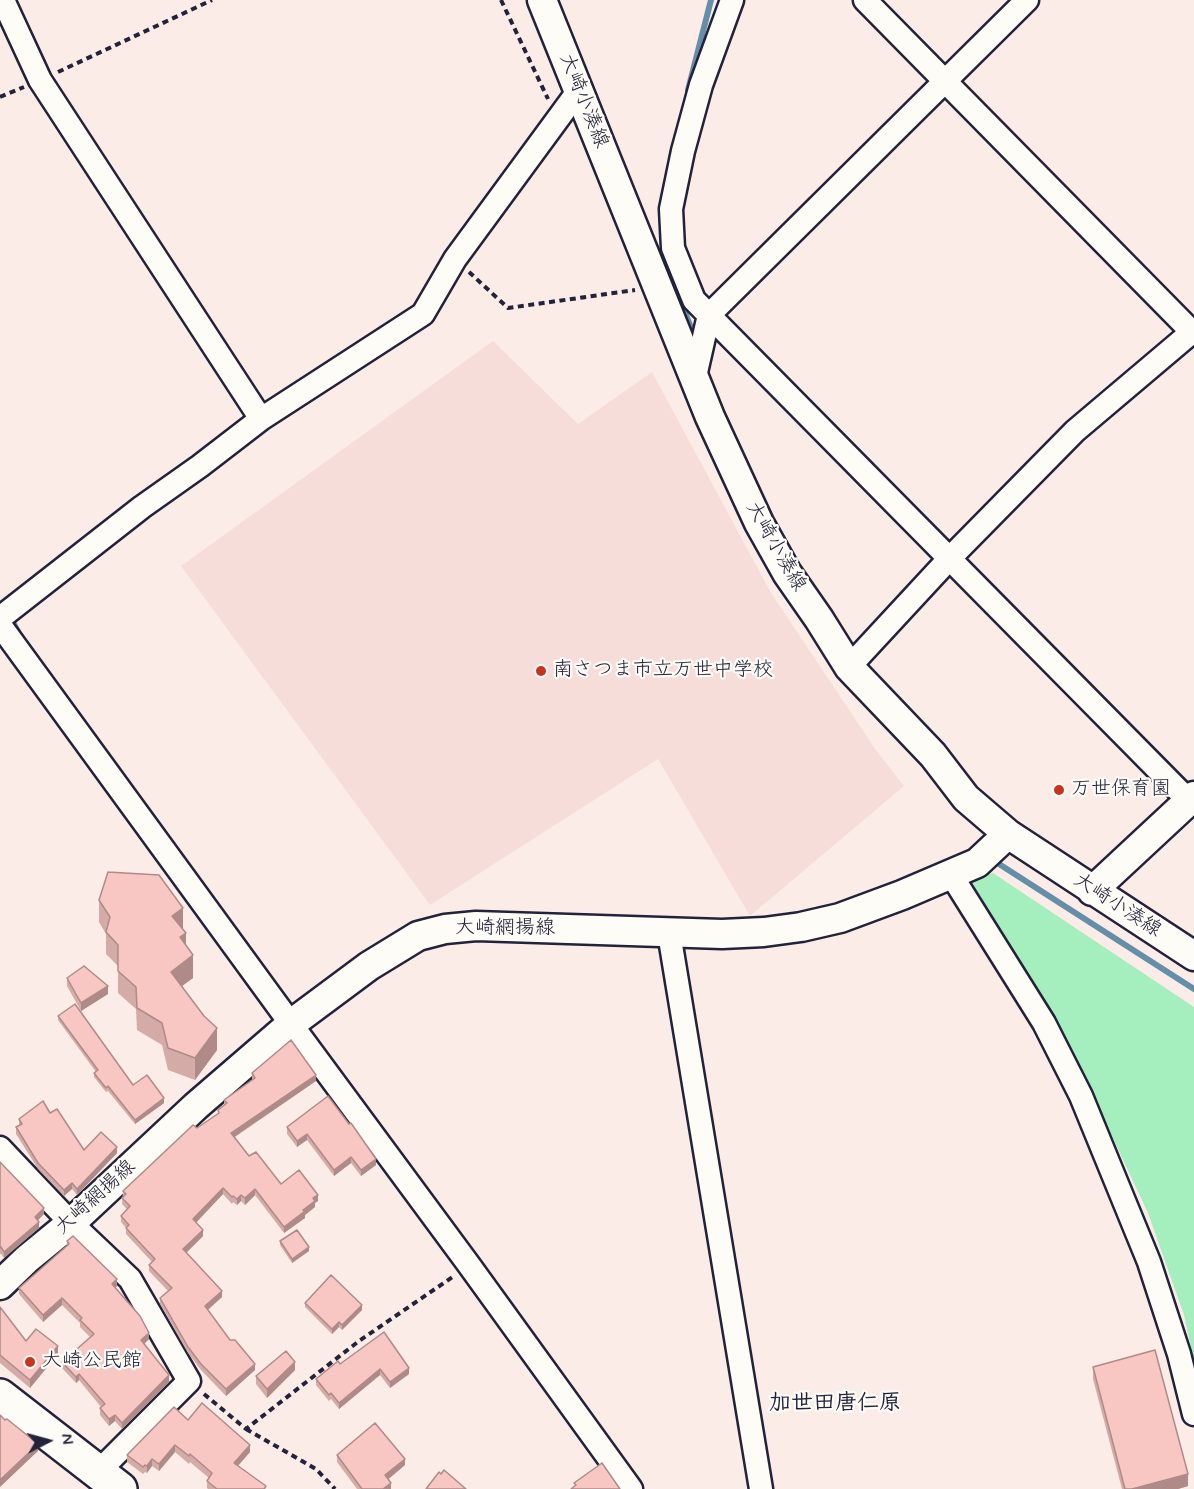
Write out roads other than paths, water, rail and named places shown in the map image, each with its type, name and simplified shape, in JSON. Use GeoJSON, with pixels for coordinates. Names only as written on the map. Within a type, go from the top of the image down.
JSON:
{"type":"FeatureCollection","features":[{"type":"Feature","properties":{"kind":"highway"},"geometry":{"type":"LineString","coordinates":[[0,1396],[108,1481]]}},
{"type":"Feature","properties":{"kind":"street"},"geometry":{"type":"LineString","coordinates":[[3,0],[40,80],[261,419]]}},
{"type":"Feature","properties":{"kind":"street","name":"大崎小湊線"},"geometry":{"type":"LineString","coordinates":[[542,0],[694,381],[759,523],[787,573],[849,667],[933,755],[966,798],[1008,834],[1194,956]]}},
{"type":"Feature","properties":{"kind":"street"},"geometry":{"type":"LineString","coordinates":[[732,0],[701,85],[683,151],[671,209],[674,248],[694,300],[949,559],[1191,799],[1092,891]]}},
{"type":"Feature","properties":{"kind":"street"},"geometry":{"type":"LineString","coordinates":[[849,667],[949,559],[1075,430],[1193,333],[865,0]]}},
{"type":"Feature","properties":{"kind":"street"},"geometry":{"type":"LineString","coordinates":[[694,381],[709,315],[1027,0]]}},
{"type":"Feature","properties":{"kind":"street"},"geometry":{"type":"LineString","coordinates":[[579,90],[455,259],[423,314],[261,419],[142,507],[3,618],[291,1024],[631,1489]]}},
{"type":"Feature","properties":{"kind":"street","name":"大崎網揚線"},"geometry":{"type":"LineString","coordinates":[[0,1285],[27,1259],[71,1223],[196,1106],[291,1024],[369,966],[418,936],[445,929],[476,926],[669,933],[732,933],[801,927],[840,918],[902,895],[976,863],[1008,834]]}},
{"type":"Feature","properties":{"kind":"street"},"geometry":{"type":"LineString","coordinates":[[950,873],[1044,1023],[1081,1096],[1149,1262],[1179,1354],[1194,1414]]}},
{"type":"Feature","properties":{"kind":"street"},"geometry":{"type":"LineString","coordinates":[[669,933],[761,1489]]}},
{"type":"Feature","properties":{"kind":"street"},"geometry":{"type":"LineString","coordinates":[[0,1148],[71,1223],[130,1279],[189,1382],[108,1481]]}},
{"type":"Feature","properties":{"kind":"waterway"},"geometry":{"type":"LineString","coordinates":[[688,90],[711,0]]}},
{"type":"Feature","properties":{"kind":"waterway"},"geometry":{"type":"LineString","coordinates":[[666,258],[692,330]]}},
{"type":"Feature","properties":{"kind":"waterway"},"geometry":{"type":"LineString","coordinates":[[10,617],[21,637]]}},
{"type":"Feature","properties":{"kind":"waterway"},"geometry":{"type":"LineString","coordinates":[[999,864],[1194,989]]}},
{"type":"Feature","properties":{"kind":"place","name":"南さつま市立万世中学校"},"geometry":{"type":"Point","coordinates":[541,671]}},
{"type":"Feature","properties":{"kind":"place","name":"万世保育園"},"geometry":{"type":"Point","coordinates":[1059,790]}},
{"type":"Feature","properties":{"kind":"place","name":"大崎公民館"},"geometry":{"type":"Point","coordinates":[30,1362]}},
{"type":"Feature","properties":{"kind":"district","name":"加世田唐仁原"},"geometry":{"type":"Point","coordinates":[835,1404]}}]}
